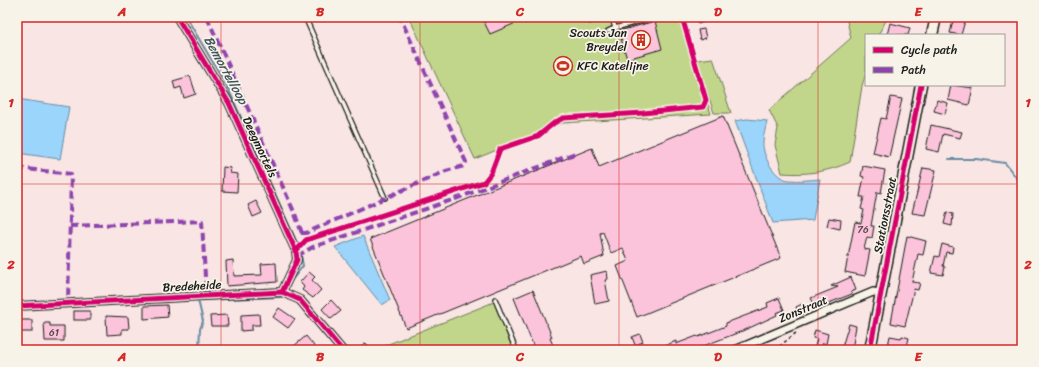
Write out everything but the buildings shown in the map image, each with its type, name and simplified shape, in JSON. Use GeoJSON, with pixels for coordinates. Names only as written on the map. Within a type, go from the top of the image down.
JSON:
{"type":"FeatureCollection","features":[{"type":"Feature","properties":{"kind":"street","name":"Deegmortels"},"geometry":{"type":"LineString","coordinates":[[177,17],[229,103],[296,251],[297,260],[282,292]]}},
{"type":"Feature","properties":{"kind":"street"},"geometry":{"type":"LineString","coordinates":[[932,34],[936,17]]}},
{"type":"Feature","properties":{"kind":"street","name":"Stationsstraat"},"geometry":{"type":"LineString","coordinates":[[870,350],[921,86]]}},
{"type":"Feature","properties":{"kind":"street","name":"Bredeheide"},"geometry":{"type":"LineString","coordinates":[[17,306],[282,292],[300,300],[342,350]]}},
{"type":"Feature","properties":{"kind":"street","name":"Zonstraat"},"geometry":{"type":"LineString","coordinates":[[735,350],[873,292],[880,293]]}},
{"type":"Feature","properties":{"kind":"lane"},"geometry":{"type":"LineString","coordinates":[[305,17],[385,198]]}},
{"type":"Feature","properties":{"kind":"lane"},"geometry":{"type":"LineString","coordinates":[[612,17],[615,28]]}},
{"type":"Feature","properties":{"kind":"lane"},"geometry":{"type":"LineString","coordinates":[[608,31],[655,17]]}},
{"type":"Feature","properties":{"kind":"lane"},"geometry":{"type":"LineString","coordinates":[[495,300],[516,350]]}},
{"type":"Feature","properties":{"kind":"path"},"geometry":{"type":"LineString","coordinates":[[775,350],[796,334],[797,331],[793,326]]}},
{"type":"Feature","properties":{"kind":"green space","name":"KFC Katelijne"},"geometry":{"type":"Polygon","coordinates":[[[409,17],[680,17],[711,114],[562,123],[475,159],[409,17]]]}},
{"type":"Feature","properties":{"kind":"green space"},"geometry":{"type":"Polygon","coordinates":[[[846,17],[888,17],[879,34],[865,34],[865,76],[862,86],[850,162],[817,172],[800,174],[782,173],[775,145],[778,128],[769,110],[851,38],[846,17]]]}},
{"type":"Feature","properties":{"kind":"green space"},"geometry":{"type":"Polygon","coordinates":[[[713,58],[731,113],[714,113],[697,60],[713,58]]]}},
{"type":"Feature","properties":{"kind":"green space"},"geometry":{"type":"Polygon","coordinates":[[[494,302],[513,350],[391,350],[386,345],[494,302]]]}},
{"type":"Feature","properties":{"kind":"water"},"geometry":{"type":"Polygon","coordinates":[[[17,99],[69,107],[60,159],[17,153],[17,99]]]}},
{"type":"Feature","properties":{"kind":"water"},"geometry":{"type":"Polygon","coordinates":[[[747,119],[767,121],[763,137],[763,147],[770,166],[778,175],[789,180],[820,179],[813,220],[773,223],[735,121],[747,119]]]}},
{"type":"Feature","properties":{"kind":"water"},"geometry":{"type":"Polygon","coordinates":[[[363,236],[390,300],[382,305],[335,247],[363,236]]]}},
{"type":"Feature","properties":{"kind":"waterway","name":"Bemortelloop"},"geometry":{"type":"LineString","coordinates":[[186,17],[227,86],[297,243]]}},
{"type":"Feature","properties":{"kind":"waterway"},"geometry":{"type":"LineString","coordinates":[[949,159],[976,159],[1005,163],[1022,185]]}},
{"type":"Feature","properties":{"kind":"waterway","name":"Bemortelloop"},"geometry":{"type":"LineString","coordinates":[[291,281],[303,266],[301,255]]}},
{"type":"Feature","properties":{"kind":"waterway","name":"Bemortelloop"},"geometry":{"type":"LineString","coordinates":[[199,350],[200,329],[203,321],[198,300],[281,297]]}},
{"type":"Feature","properties":{"kind":"marked path"},"geometry":{"type":"LineString","coordinates":[[207,17],[295,214],[303,236]]}},
{"type":"Feature","properties":{"kind":"marked path"},"geometry":{"type":"LineString","coordinates":[[301,233],[306,233],[446,171],[464,166],[466,162],[400,17]]}},
{"type":"Feature","properties":{"kind":"marked path"},"geometry":{"type":"LineString","coordinates":[[297,256],[313,247],[458,198],[578,152]]}},
{"type":"Feature","properties":{"kind":"marked path"},"geometry":{"type":"LineString","coordinates":[[17,168],[71,174],[68,303]]}},
{"type":"Feature","properties":{"kind":"marked path"},"geometry":{"type":"LineString","coordinates":[[70,226],[202,221],[206,295]]}},
{"type":"Feature","properties":{"kind":"cycle path"},"geometry":{"type":"LineString","coordinates":[[177,17],[229,103],[296,251],[297,260],[282,292]]}},
{"type":"Feature","properties":{"kind":"cycle path"},"geometry":{"type":"LineString","coordinates":[[296,251],[306,240],[484,182],[491,173],[500,149],[538,136],[554,123],[563,118],[643,113],[703,107],[706,100],[682,17]]}},
{"type":"Feature","properties":{"kind":"cycle path"},"geometry":{"type":"LineString","coordinates":[[870,350],[921,86]]}},
{"type":"Feature","properties":{"kind":"cycle path"},"geometry":{"type":"LineString","coordinates":[[17,306],[282,292],[300,300],[342,350]]}},
{"type":"Feature","properties":{"kind":"place","name":"Scouts Jan Breydel"},"geometry":{"type":"Point","coordinates":[641,40]}},
{"type":"Feature","properties":{"kind":"place","name":"KFC Katelijne"},"geometry":{"type":"Point","coordinates":[563,66]}}]}
